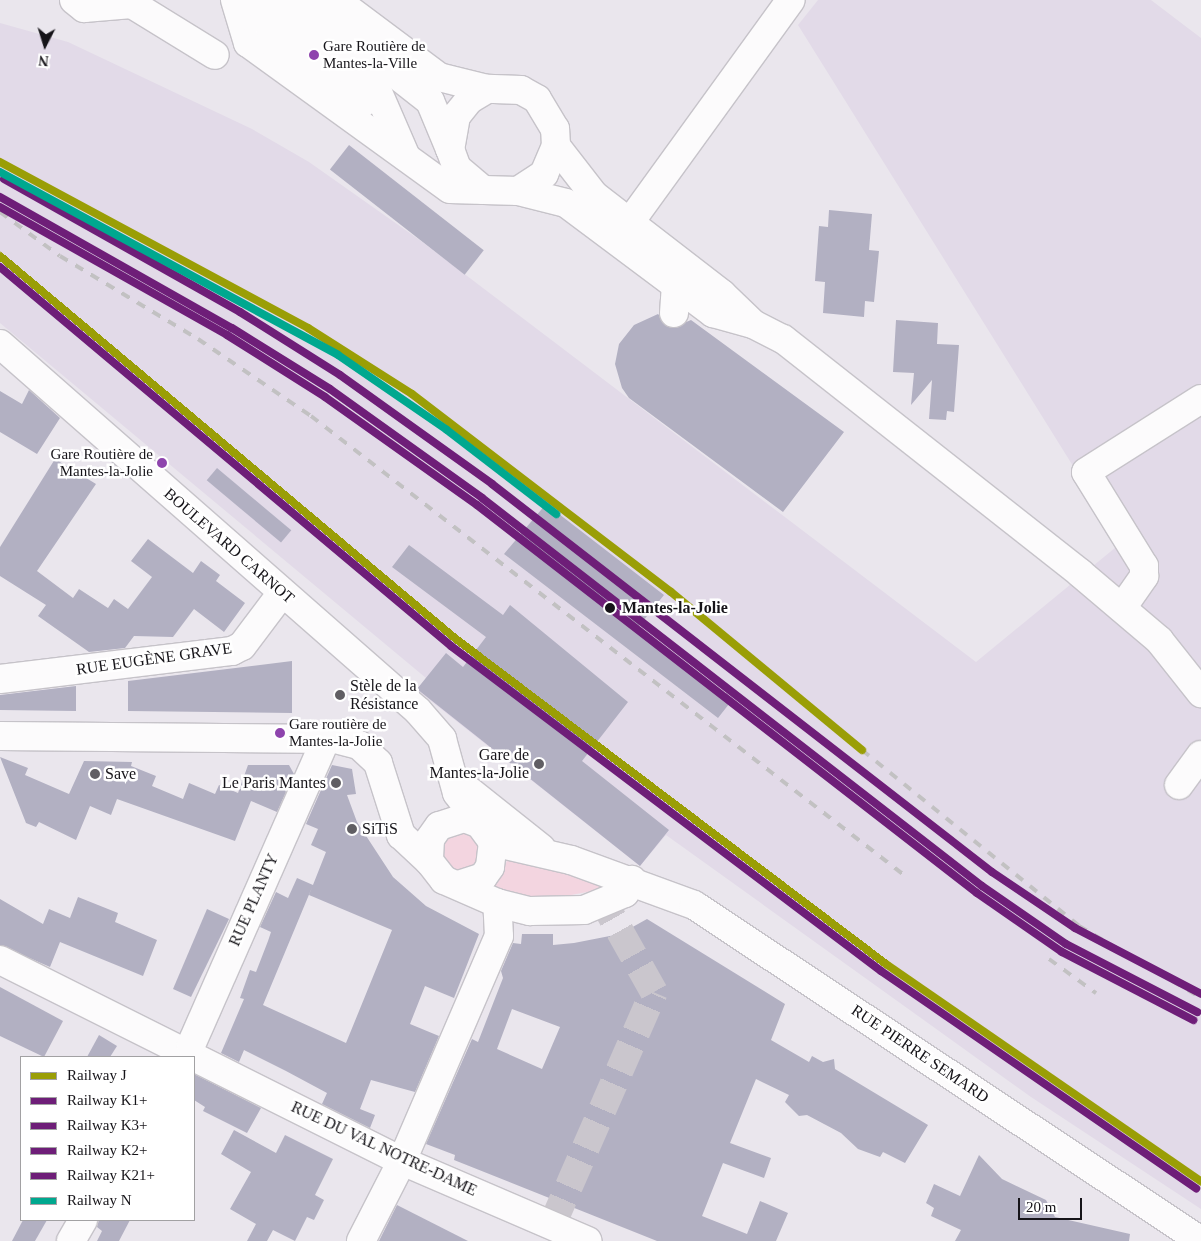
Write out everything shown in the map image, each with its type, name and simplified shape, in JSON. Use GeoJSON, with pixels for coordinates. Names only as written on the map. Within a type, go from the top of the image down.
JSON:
{"type":"FeatureCollection","features":[{"type":"Feature","properties":{"kind":"street"},"geometry":{"type":"LineString","coordinates":[[74,0],[84,8],[134,2],[215,55]]}},
{"type":"Feature","properties":{"kind":"street"},"geometry":{"type":"LineString","coordinates":[[235,0],[248,43],[283,66],[431,177],[450,189],[518,191],[566,203],[623,231],[722,294],[753,324]]}},
{"type":"Feature","properties":{"kind":"street"},"geometry":{"type":"LineString","coordinates":[[260,0],[283,66]]}},
{"type":"Feature","properties":{"kind":"street"},"geometry":{"type":"LineString","coordinates":[[336,0],[439,77],[487,89],[542,90],[556,146],[581,183],[623,231],[676,285],[713,313],[753,324],[783,339],[1122,608],[1159,640],[1201,693]]}},
{"type":"Feature","properties":{"kind":"street"},"geometry":{"type":"LineString","coordinates":[[623,231],[791,0]]}},
{"type":"Feature","properties":{"kind":"street"},"geometry":{"type":"LineString","coordinates":[[297,2],[312,88]]}},
{"type":"Feature","properties":{"kind":"street"},"geometry":{"type":"LineString","coordinates":[[297,2],[339,29],[392,69],[430,101],[456,168],[483,190]]}},
{"type":"Feature","properties":{"kind":"street"},"geometry":{"type":"LineString","coordinates":[[297,2],[346,113]]}},
{"type":"Feature","properties":{"kind":"street"},"geometry":{"type":"LineString","coordinates":[[339,29],[373,133]]}},
{"type":"Feature","properties":{"kind":"street"},"geometry":{"type":"LineString","coordinates":[[365,49],[371,76],[408,160]]}},
{"type":"Feature","properties":{"kind":"street"},"geometry":{"type":"LineString","coordinates":[[392,69],[431,177]]}},
{"type":"Feature","properties":{"kind":"street"},"geometry":{"type":"LineString","coordinates":[[450,149],[456,116],[469,100],[487,89]]}},
{"type":"Feature","properties":{"kind":"street"},"geometry":{"type":"LineString","coordinates":[[518,191],[544,174],[556,146]]}},
{"type":"Feature","properties":{"kind":"street"},"geometry":{"type":"LineString","coordinates":[[674,313],[676,285]]}},
{"type":"Feature","properties":{"kind":"street","name":"BOULEVARD CARNOT"},"geometry":{"type":"LineString","coordinates":[[0,344],[392,688],[442,739],[448,775]]}},
{"type":"Feature","properties":{"kind":"street"},"geometry":{"type":"LineString","coordinates":[[1122,608],[1144,576],[1144,566],[1086,472],[1200,401]]}},
{"type":"Feature","properties":{"kind":"street","name":"RUE EUGÈNE GRAVE"},"geometry":{"type":"LineString","coordinates":[[0,679],[232,651],[242,646],[282,593]]}},
{"type":"Feature","properties":{"kind":"street"},"geometry":{"type":"LineString","coordinates":[[0,736],[326,739],[359,745],[378,764],[401,836],[429,861],[444,880],[497,903],[530,911],[584,910],[625,893],[632,880]]}},
{"type":"Feature","properties":{"kind":"street","name":"RUE PLANTY"},"geometry":{"type":"LineString","coordinates":[[180,1054],[191,1044],[326,739]]}},
{"type":"Feature","properties":{"kind":"street"},"geometry":{"type":"LineString","coordinates":[[1179,785],[1201,755]]}},
{"type":"Feature","properties":{"kind":"street"},"geometry":{"type":"LineString","coordinates":[[448,775],[486,832],[490,867],[483,877],[458,885]]}},
{"type":"Feature","properties":{"kind":"street"},"geometry":{"type":"LineString","coordinates":[[448,775],[546,852]]}},
{"type":"Feature","properties":{"kind":"street"},"geometry":{"type":"LineString","coordinates":[[429,861],[430,839],[439,826],[464,818],[486,832],[546,852]]}},
{"type":"Feature","properties":{"kind":"street","name":"RUE PIERRE SEMARD"},"geometry":{"type":"LineString","coordinates":[[546,852],[632,880],[700,909],[1201,1241]]}},
{"type":"Feature","properties":{"kind":"street"},"geometry":{"type":"LineString","coordinates":[[361,1241],[402,1161],[499,936],[497,903]]}},
{"type":"Feature","properties":{"kind":"street","name":"RUE DU VAL NOTRE-DAME"},"geometry":{"type":"LineString","coordinates":[[0,960],[180,1054]]}},
{"type":"Feature","properties":{"kind":"street","name":"RUE DU VAL NOTRE-DAME"},"geometry":{"type":"LineString","coordinates":[[195,1061],[548,1233],[588,1241]]}},
{"type":"Feature","properties":{"kind":"street"},"geometry":{"type":"LineString","coordinates":[[71,1241],[82,1221]]}},
{"type":"Feature","properties":{"kind":"shaded area"},"geometry":{"type":"Polygon","coordinates":[[[818,0],[1151,0],[1201,38],[1201,1209],[1031,1097],[666,835],[640,866],[417,690],[426,678],[0,323],[0,23],[68,42],[252,129],[309,162],[421,241],[976,662],[1121,543],[798,25],[818,0]]]}},
{"type":"Feature","properties":{"kind":"shaded area"},"geometry":{"type":"Polygon","coordinates":[[[457,832],[465,832],[472,835],[478,841],[481,852],[478,863],[472,869],[465,872],[457,872],[450,869],[444,863],[441,856],[441,848],[444,841],[450,835],[457,832]]]}},
{"type":"Feature","properties":{"kind":"shaded area"},"geometry":{"type":"Polygon","coordinates":[[[509,857],[581,876],[603,889],[539,901],[487,890],[498,879],[509,857]]]}},
{"type":"Feature","properties":{"kind":"building"},"geometry":{"type":"Polygon","coordinates":[[[349,145],[484,250],[465,275],[330,169],[349,145]]]}},
{"type":"Feature","properties":{"kind":"building"},"geometry":{"type":"Polygon","coordinates":[[[829,210],[872,214],[869,250],[879,251],[874,302],[865,301],[864,317],[823,313],[825,282],[815,281],[819,226],[828,227],[829,210]]]}},
{"type":"Feature","properties":{"kind":"building"},"geometry":{"type":"Polygon","coordinates":[[[658,314],[672,328],[691,320],[844,432],[783,512],[629,398],[622,388],[615,364],[619,344],[634,325],[658,314]]]}},
{"type":"Feature","properties":{"kind":"building"},"geometry":{"type":"Polygon","coordinates":[[[896,320],[938,323],[937,344],[959,345],[954,412],[947,411],[946,420],[929,419],[932,380],[911,405],[914,373],[893,372],[896,320]]]}},
{"type":"Feature","properties":{"kind":"building"},"geometry":{"type":"Polygon","coordinates":[[[29,390],[60,418],[37,454],[0,432],[0,391],[22,404],[29,390]]]}},
{"type":"Feature","properties":{"kind":"building"},"geometry":{"type":"Polygon","coordinates":[[[55,459],[96,484],[37,571],[73,598],[79,589],[108,608],[114,599],[128,609],[152,577],[131,561],[148,539],[193,573],[201,561],[220,575],[216,581],[245,603],[224,632],[194,609],[173,637],[134,636],[125,648],[89,652],[38,616],[46,605],[0,576],[0,547],[55,459]]]}},
{"type":"Feature","properties":{"kind":"building"},"geometry":{"type":"Polygon","coordinates":[[[217,468],[291,530],[281,543],[207,480],[217,468]]]}},
{"type":"Feature","properties":{"kind":"building"},"geometry":{"type":"Polygon","coordinates":[[[546,504],[664,595],[635,631],[729,704],[718,718],[504,554],[546,504]]]}},
{"type":"Feature","properties":{"kind":"building"},"geometry":{"type":"Polygon","coordinates":[[[409,545],[503,615],[510,605],[628,702],[582,761],[669,830],[640,866],[417,689],[446,653],[463,667],[486,637],[392,567],[409,545]]]}},
{"type":"Feature","properties":{"kind":"building"},"geometry":{"type":"Polygon","coordinates":[[[292,661],[292,713],[128,711],[128,681],[292,661]]]}},
{"type":"Feature","properties":{"kind":"building"},"geometry":{"type":"Polygon","coordinates":[[[76,686],[76,711],[0,710],[0,695],[76,686]]]}},
{"type":"Feature","properties":{"kind":"building"},"geometry":{"type":"Polygon","coordinates":[[[0,757],[28,768],[25,775],[69,794],[84,761],[132,762],[131,766],[156,776],[152,786],[183,799],[189,783],[215,794],[219,785],[238,793],[248,765],[289,765],[294,774],[277,812],[251,801],[235,841],[117,799],[111,815],[90,806],[76,840],[39,822],[36,827],[26,823],[0,757]]]}},
{"type":"Feature","properties":{"kind":"building"},"geometry":{"type":"Polygon","coordinates":[[[332,765],[352,769],[356,794],[347,795],[357,822],[393,877],[426,906],[479,934],[454,998],[425,986],[410,1024],[439,1036],[415,1092],[371,1080],[360,1109],[375,1115],[370,1128],[322,1104],[327,1093],[286,1071],[244,1050],[239,1062],[221,1053],[244,999],[240,998],[250,970],[256,972],[268,941],[271,932],[260,927],[276,892],[288,898],[297,878],[313,885],[326,852],[311,845],[318,829],[306,824],[332,765]],[[312,887],[263,1005],[346,1043],[392,930],[309,895],[312,887]]]}},
{"type":"Feature","properties":{"kind":"building"},"geometry":{"type":"Polygon","coordinates":[[[78,897],[118,913],[115,922],[157,940],[143,976],[60,942],[50,967],[0,945],[0,899],[43,924],[49,909],[70,918],[78,897]]]}},
{"type":"Feature","properties":{"kind":"building"},"geometry":{"type":"Polygon","coordinates":[[[207,909],[229,919],[191,997],[173,989],[207,909]]]}},
{"type":"Feature","properties":{"kind":"building"},"geometry":{"type":"Polygon","coordinates":[[[647,919],[785,1004],[771,1040],[809,1062],[812,1056],[823,1062],[834,1059],[835,1069],[928,1125],[905,1163],[883,1152],[880,1157],[858,1149],[841,1133],[807,1115],[799,1116],[785,1102],[789,1095],[756,1079],[730,1143],[771,1158],[764,1178],[723,1163],[702,1216],[747,1234],[760,1201],[788,1213],[776,1241],[657,1241],[454,1160],[455,1155],[426,1144],[472,1039],[478,1042],[503,978],[501,971],[513,943],[521,944],[522,934],[553,934],[553,945],[620,934],[647,919]],[[512,1009],[497,1049],[542,1069],[560,1027],[512,1009]]]}},
{"type":"Feature","properties":{"kind":"building"},"geometry":{"type":"Polygon","coordinates":[[[0,987],[63,1021],[45,1056],[0,1036],[0,987]]]}},
{"type":"Feature","properties":{"kind":"building"},"geometry":{"type":"Polygon","coordinates":[[[99,1035],[117,1046],[111,1056],[88,1056],[99,1035]]]}},
{"type":"Feature","properties":{"kind":"building"},"geometry":{"type":"Polygon","coordinates":[[[195,1075],[261,1108],[247,1133],[203,1111],[205,1107],[195,1101],[195,1075]]]}},
{"type":"Feature","properties":{"kind":"building"},"geometry":{"type":"Polygon","coordinates":[[[234,1130],[276,1153],[285,1135],[333,1159],[315,1195],[324,1200],[314,1220],[307,1217],[295,1241],[273,1230],[267,1241],[247,1241],[256,1224],[230,1209],[251,1172],[221,1154],[234,1130]]]}},
{"type":"Feature","properties":{"kind":"building"},"geometry":{"type":"Polygon","coordinates":[[[979,1155],[1002,1179],[1046,1200],[1055,1217],[1130,1234],[1129,1241],[955,1241],[961,1230],[931,1216],[934,1208],[926,1203],[934,1184],[960,1196],[979,1155]]]}},
{"type":"Feature","properties":{"kind":"building"},"geometry":{"type":"Polygon","coordinates":[[[397,1205],[468,1241],[379,1241],[397,1205]]]}},
{"type":"Feature","properties":{"kind":"building"},"geometry":{"type":"Polygon","coordinates":[[[22,1221],[46,1221],[35,1241],[12,1241],[22,1221]]]}},
{"type":"Feature","properties":{"kind":"building"},"geometry":{"type":"Polygon","coordinates":[[[99,1221],[129,1221],[119,1241],[97,1241],[102,1231],[97,1227],[99,1221]]]}},
{"type":"Feature","properties":{"kind":"tunnel"},"geometry":{"type":"LineString","coordinates":[[552,1225],[654,992],[604,903]]}},
{"type":"Feature","properties":{"kind":"railway"},"geometry":{"type":"LineString","coordinates":[[0,212],[60,256],[198,339],[311,416],[908,878]]}},
{"type":"Feature","properties":{"kind":"railway"},"geometry":{"type":"LineString","coordinates":[[862,750],[1079,926],[1201,998]]}},
{"type":"Feature","properties":{"kind":"railway"},"geometry":{"type":"LineString","coordinates":[[1049,959],[1096,993]]}},
{"type":"Feature","properties":{"kind":"rail line","name":"J"},"geometry":{"type":"LineString","coordinates":[[0,162],[308,328],[412,394],[671,592],[862,750]]}},
{"type":"Feature","properties":{"kind":"rail line","name":"N"},"geometry":{"type":"LineString","coordinates":[[0,172],[338,355],[447,430],[556,514]]}},
{"type":"Feature","properties":{"kind":"rail line","name":"K2+"},"geometry":{"type":"LineString","coordinates":[[4,179],[240,312],[340,375],[492,484],[992,872],[1075,928],[1201,994]]}},
{"type":"Feature","properties":{"kind":"rail line","name":"K3+"},"geometry":{"type":"LineString","coordinates":[[0,197],[232,328],[330,389],[482,498],[982,886],[1066,944],[1197,1012]]}},
{"type":"Feature","properties":{"kind":"rail line","name":"K21+"},"geometry":{"type":"LineString","coordinates":[[0,207],[227,335],[325,397],[477,505],[977,893],[1062,952],[1193,1020]]}},
{"type":"Feature","properties":{"kind":"rail line","name":"J"},"geometry":{"type":"LineString","coordinates":[[0,256],[456,639],[886,964],[1201,1181]]}},
{"type":"Feature","properties":{"kind":"rail line","name":"K1+"},"geometry":{"type":"LineString","coordinates":[[0,267],[451,646],[881,971],[1196,1188]]}},
{"type":"Feature","properties":{"kind":"place","name":"Gare Routière de Mantes-la-Ville"},"geometry":{"type":"Point","coordinates":[314,55]}},
{"type":"Feature","properties":{"kind":"place","name":"Gare Routière de Mantes-la-Jolie"},"geometry":{"type":"Point","coordinates":[162,463]}},
{"type":"Feature","properties":{"kind":"place","name":"Mantes-la-Jolie"},"geometry":{"type":"Point","coordinates":[610,608]}},
{"type":"Feature","properties":{"kind":"place","name":"Stèle de la Résistance"},"geometry":{"type":"Point","coordinates":[340,695]}},
{"type":"Feature","properties":{"kind":"place","name":"Gare routière de Mantes-la-Jolie"},"geometry":{"type":"Point","coordinates":[280,733]}},
{"type":"Feature","properties":{"kind":"place","name":"Gare de Mantes-la-Jolie"},"geometry":{"type":"Point","coordinates":[539,764]}},
{"type":"Feature","properties":{"kind":"place","name":"Save"},"geometry":{"type":"Point","coordinates":[95,774]}},
{"type":"Feature","properties":{"kind":"place","name":"Le Paris Mantes"},"geometry":{"type":"Point","coordinates":[336,783]}},
{"type":"Feature","properties":{"kind":"place","name":"SiTiS"},"geometry":{"type":"Point","coordinates":[352,829]}}]}
